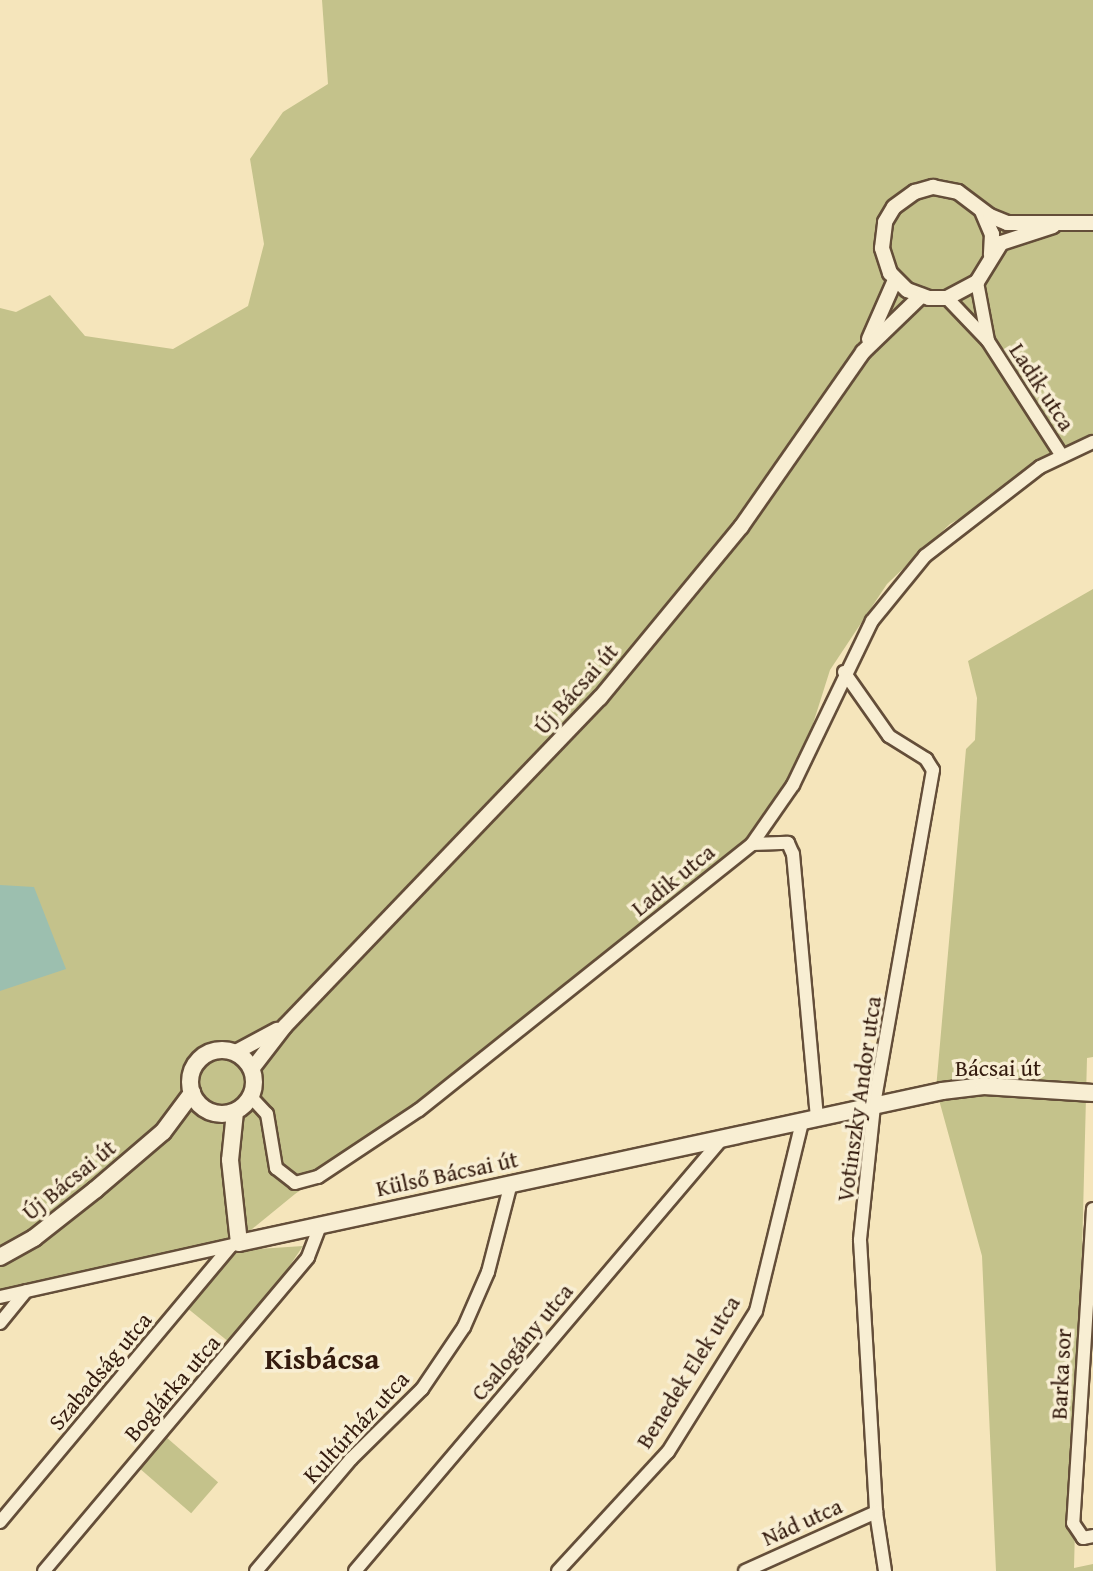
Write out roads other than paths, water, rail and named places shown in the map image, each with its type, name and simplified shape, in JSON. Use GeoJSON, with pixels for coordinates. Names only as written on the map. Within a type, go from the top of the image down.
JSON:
{"type":"FeatureCollection","features":[{"type":"Feature","properties":{"kind":"main road","name":"Új Bácsai út"},"geometry":{"type":"LineString","coordinates":[[0,1257],[34,1238],[163,1132],[192,1093],[191,1072],[196,1062],[214,1050],[236,1052]]}},
{"type":"Feature","properties":{"kind":"main road"},"geometry":{"type":"LineString","coordinates":[[235,1244],[230,1160],[235,1112],[251,1097],[252,1069],[236,1052]]}},
{"type":"Feature","properties":{"kind":"main road","name":"Bácsai út"},"geometry":{"type":"LineString","coordinates":[[903,1098],[984,1086],[1093,1093]]}},
{"type":"Feature","properties":{"kind":"main road"},"geometry":{"type":"LineString","coordinates":[[192,1093],[211,1112],[230,1160]]}},
{"type":"Feature","properties":{"kind":"main road","name":"Külső Bácsai út"},"geometry":{"type":"LineString","coordinates":[[235,1244],[903,1098]]}},
{"type":"Feature","properties":{"kind":"main road","name":"Új Bácsai út"},"geometry":{"type":"LineString","coordinates":[[163,1132],[211,1112],[235,1112]]}},
{"type":"Feature","properties":{"kind":"street"},"geometry":{"type":"LineString","coordinates":[[1053,226],[1001,243],[977,282],[947,298],[920,296],[895,280],[886,265],[881,239],[886,222],[901,201],[924,189],[941,187],[966,196],[1007,223],[1053,226],[1093,223]]}},
{"type":"Feature","properties":{"kind":"street"},"geometry":{"type":"LineString","coordinates":[[979,207],[990,228],[991,256]]}},
{"type":"Feature","properties":{"kind":"street","name":"Új Bácsai út"},"geometry":{"type":"LineString","coordinates":[[863,352],[895,280]]}},
{"type":"Feature","properties":{"kind":"street","name":"Ladik utca"},"geometry":{"type":"LineString","coordinates":[[977,282],[988,341]]}},
{"type":"Feature","properties":{"kind":"street","name":"Új Bácsai út"},"geometry":{"type":"LineString","coordinates":[[252,1069],[285,1026],[600,698],[664,625],[741,527],[863,352],[920,296]]}},
{"type":"Feature","properties":{"kind":"street","name":"Ladik utca"},"geometry":{"type":"LineString","coordinates":[[947,298],[988,341],[1062,456]]}},
{"type":"Feature","properties":{"kind":"street","name":"Ladik utca"},"geometry":{"type":"LineString","coordinates":[[251,1097],[267,1114],[276,1168],[289,1181],[310,1181],[419,1110],[751,844],[793,785],[844,672],[872,621],[925,556],[979,511],[1062,456],[1093,443]]}},
{"type":"Feature","properties":{"kind":"street","name":"Votinszky Andor utca"},"geometry":{"type":"LineString","coordinates":[[844,672],[889,736],[926,759],[933,770],[874,1106],[860,1240],[876,1512],[885,1571]]}},
{"type":"Feature","properties":{"kind":"street","name":"Benedek Elek utca"},"geometry":{"type":"LineString","coordinates":[[558,1571],[668,1452],[756,1311],[809,1120],[793,854],[788,844],[778,841],[751,844]]}},
{"type":"Feature","properties":{"kind":"street","name":"Új Bácsai út"},"geometry":{"type":"LineString","coordinates":[[236,1052],[285,1026]]}},
{"type":"Feature","properties":{"kind":"street","name":"Csalogány utca"},"geometry":{"type":"LineString","coordinates":[[355,1571],[720,1140]]}},
{"type":"Feature","properties":{"kind":"street","name":"Kultúrház utca"},"geometry":{"type":"LineString","coordinates":[[256,1571],[351,1459],[422,1389],[464,1327],[488,1272],[512,1183]]}},
{"type":"Feature","properties":{"kind":"street","name":"Barka sor"},"geometry":{"type":"LineString","coordinates":[[1088,1537],[1073,1523],[1093,1209]]}},
{"type":"Feature","properties":{"kind":"street","name":"Boglárka utca"},"geometry":{"type":"LineString","coordinates":[[44,1571],[308,1257],[320,1225]]}},
{"type":"Feature","properties":{"kind":"street","name":"Külső Bácsai út"},"geometry":{"type":"LineString","coordinates":[[0,1297],[235,1244]]}},
{"type":"Feature","properties":{"kind":"street","name":"Szabadság utca"},"geometry":{"type":"LineString","coordinates":[[0,1522],[235,1244]]}},
{"type":"Feature","properties":{"kind":"street"},"geometry":{"type":"LineString","coordinates":[[0,1323],[26,1291]]}},
{"type":"Feature","properties":{"kind":"street","name":"Nád utca"},"geometry":{"type":"LineString","coordinates":[[745,1571],[876,1512]]}},
{"type":"Feature","properties":{"kind":"district","name":"Kisbácsa"},"geometry":{"type":"Point","coordinates":[322,1358]}}]}
